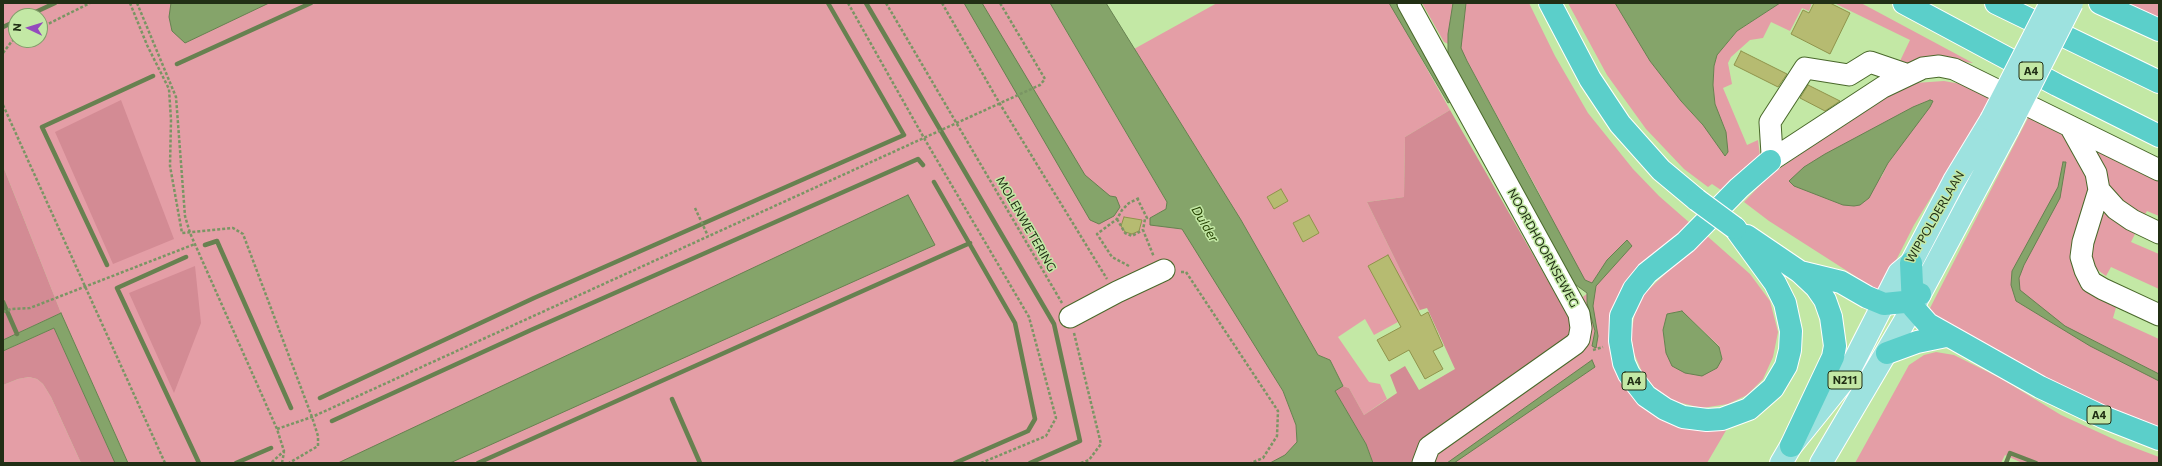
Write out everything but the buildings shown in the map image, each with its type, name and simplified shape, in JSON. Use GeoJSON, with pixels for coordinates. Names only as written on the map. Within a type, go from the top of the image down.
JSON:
{"type":"FeatureCollection","features":[{"type":"Feature","properties":{"kind":"highway","name":"A4"},"geometry":{"type":"LineString","coordinates":[[1550,3],[1590,79],[1620,124],[1660,170],[1697,200],[1800,272],[1816,287],[1827,305],[1833,322],[1836,346],[1829,369],[1786,455]]}},
{"type":"Feature","properties":{"kind":"highway","name":"A4"},"geometry":{"type":"LineString","coordinates":[[1904,3],[2159,136]]}},
{"type":"Feature","properties":{"kind":"highway"},"geometry":{"type":"LineString","coordinates":[[1996,3],[2159,82]]}},
{"type":"Feature","properties":{"kind":"highway"},"geometry":{"type":"LineString","coordinates":[[2109,7],[2159,30]]}},
{"type":"Feature","properties":{"kind":"highway"},"geometry":{"type":"LineString","coordinates":[[2109,7],[2159,35]]}},
{"type":"Feature","properties":{"kind":"highway","name":"A4"},"geometry":{"type":"LineString","coordinates":[[1736,228],[1775,284],[1785,303],[1791,331],[1789,355],[1786,366],[1773,388],[1749,409],[1722,419],[1707,420],[1684,418],[1665,409],[1646,396],[1629,374],[1624,363],[1620,340],[1621,316],[1634,289],[1647,273],[1686,242],[1739,188],[1770,161]]}},
{"type":"Feature","properties":{"kind":"highway"},"geometry":{"type":"LineString","coordinates":[[1884,304],[1915,300],[1911,263]]}},
{"type":"Feature","properties":{"kind":"highway","name":"A4"},"geometry":{"type":"LineString","coordinates":[[1800,272],[1842,282],[1867,297],[1884,304]]}},
{"type":"Feature","properties":{"kind":"highway","name":"A4"},"geometry":{"type":"LineString","coordinates":[[1915,300],[1928,324],[1946,336],[2103,418],[2159,439]]}},
{"type":"Feature","properties":{"kind":"highway"},"geometry":{"type":"LineString","coordinates":[[1887,352],[1936,336],[1946,336]]}},
{"type":"Feature","properties":{"kind":"main road","name":"WIPPOLDERLAAN"},"geometry":{"type":"LineString","coordinates":[[1821,463],[1887,352],[1915,300],[1999,124],[2051,3]]}},
{"type":"Feature","properties":{"kind":"main road","name":"WIPPOLDERLAAN"},"geometry":{"type":"LineString","coordinates":[[1786,455],[1845,379],[1899,273],[1911,263],[1954,181],[1999,124],[2072,3]]}},
{"type":"Feature","properties":{"kind":"street","name":"NOORDHOORNSEWEG"},"geometry":{"type":"LineString","coordinates":[[1408,3],[1579,314],[1581,328],[1579,339],[1575,344]]}},
{"type":"Feature","properties":{"kind":"street"},"geometry":{"type":"LineString","coordinates":[[1770,161],[1772,154],[1770,122],[1804,68],[1849,75],[1870,62],[1908,74]]}},
{"type":"Feature","properties":{"kind":"street","name":"A4"},"geometry":{"type":"LineString","coordinates":[[1770,161],[1861,100],[1908,74],[1923,68],[1939,66],[1954,69],[2071,128],[2159,170]]}},
{"type":"Feature","properties":{"kind":"street"},"geometry":{"type":"LineString","coordinates":[[2071,128],[2096,173],[2099,190],[2083,242],[2080,258],[2085,270],[2091,282],[2159,315]]}},
{"type":"Feature","properties":{"kind":"street"},"geometry":{"type":"LineString","coordinates":[[2099,190],[2116,209],[2132,220],[2159,233]]}},
{"type":"Feature","properties":{"kind":"street"},"geometry":{"type":"LineString","coordinates":[[1070,317],[1117,292],[1162,271]]}},
{"type":"Feature","properties":{"kind":"street"},"geometry":{"type":"LineString","coordinates":[[1423,463],[1429,447],[1575,344]]}},
{"type":"Feature","properties":{"kind":"path"},"geometry":{"type":"LineString","coordinates":[[48,24],[90,3]]}},
{"type":"Feature","properties":{"kind":"path"},"geometry":{"type":"LineString","coordinates":[[130,3],[147,45],[169,90],[171,120],[170,166],[182,233],[233,228],[243,234],[312,417],[318,436],[318,446],[289,463]]}},
{"type":"Feature","properties":{"kind":"path"},"geometry":{"type":"LineString","coordinates":[[137,3],[176,97],[185,216],[190,233],[277,429],[284,451],[282,463]]}},
{"type":"Feature","properties":{"kind":"path"},"geometry":{"type":"LineString","coordinates":[[848,3],[924,138],[1029,317],[1056,418],[1046,436],[981,463]]}},
{"type":"Feature","properties":{"kind":"path","name":"MOLENWETERING"},"geometry":{"type":"LineString","coordinates":[[886,3],[1070,317],[1101,444],[1089,461],[1081,463]]}},
{"type":"Feature","properties":{"kind":"path"},"geometry":{"type":"LineString","coordinates":[[942,3],[1000,104],[1103,274],[1117,292]]}},
{"type":"Feature","properties":{"kind":"path"},"geometry":{"type":"LineString","coordinates":[[277,429],[312,417],[1040,85],[1045,79],[1000,3]]}},
{"type":"Feature","properties":{"kind":"path"},"geometry":{"type":"LineString","coordinates":[[3,105],[165,463]]}},
{"type":"Feature","properties":{"kind":"path"},"geometry":{"type":"LineString","coordinates":[[1129,266],[1112,257],[1097,234],[1117,219],[1122,210],[1138,198],[1147,218],[1145,219],[1143,230],[1162,271],[1186,272],[1278,411],[1277,436],[1263,458],[1251,463]]}},
{"type":"Feature","properties":{"kind":"path"},"geometry":{"type":"LineString","coordinates":[[695,208],[708,236]]}},
{"type":"Feature","properties":{"kind":"path"},"geometry":{"type":"LineString","coordinates":[[1117,219],[1125,234],[1132,236],[1143,230]]}},
{"type":"Feature","properties":{"kind":"path"},"geometry":{"type":"LineString","coordinates":[[3,312],[11,309],[30,308],[195,244]]}},
{"type":"Feature","properties":{"kind":"path"},"geometry":{"type":"LineString","coordinates":[[1575,344],[1583,352],[1610,346]]}},
{"type":"Feature","properties":{"kind":"path"},"geometry":{"type":"LineString","coordinates":[[271,463],[284,451]]}},
{"type":"Feature","properties":{"kind":"shaded area"},"geometry":{"type":"Polygon","coordinates":[[[3,3],[1050,3],[1167,202],[1166,209],[1150,218],[1182,229],[1195,247],[1283,391],[1296,425],[1297,442],[1285,455],[1270,463],[128,463],[61,313],[3,166],[3,3]]]}},
{"type":"Feature","properties":{"kind":"shaded area"},"geometry":{"type":"Polygon","coordinates":[[[1217,3],[1390,3],[1450,110],[1405,137],[1404,197],[1367,202],[1420,310],[1374,335],[1365,319],[1338,337],[1369,382],[1380,384],[1387,399],[1364,415],[1349,388],[1343,386],[1330,360],[1318,355],[1241,220],[1134,49],[1217,3]]]}},
{"type":"Feature","properties":{"kind":"shaded area"},"geometry":{"type":"Polygon","coordinates":[[[1422,3],[1529,3],[1555,56],[1588,113],[1633,169],[1659,196],[1691,224],[1618,304],[1643,402],[1731,422],[1707,463],[1430,463],[1436,451],[1564,363],[1580,299],[1592,290],[1583,282],[1538,191],[1467,61],[1457,48],[1444,42],[1422,3]]]}},
{"type":"Feature","properties":{"kind":"shaded area"},"geometry":{"type":"Polygon","coordinates":[[[1568,3],[1615,3],[1651,61],[1681,101],[1703,125],[1726,132],[1715,104],[1713,85],[1714,66],[1717,55],[1737,31],[1780,3],[1812,3],[1809,11],[1802,8],[1790,31],[1771,22],[1763,38],[1750,40],[1731,57],[1728,63],[1732,84],[1723,88],[1747,145],[1758,140],[1760,156],[1724,192],[1712,184],[1708,187],[1684,169],[1646,129],[1607,75],[1568,3]]]}},
{"type":"Feature","properties":{"kind":"shaded area"},"geometry":{"type":"Polygon","coordinates":[[[1834,3],[1861,3],[1973,63],[1936,59],[1911,64],[1900,61],[1910,40],[1834,3]]]}},
{"type":"Feature","properties":{"kind":"shaded area"},"geometry":{"type":"Polygon","coordinates":[[[2107,3],[2159,3],[2159,25],[2107,3]]]}},
{"type":"Feature","properties":{"kind":"shaded area"},"geometry":{"type":"Polygon","coordinates":[[[1944,81],[1972,86],[1994,97],[1966,149],[1933,194],[1914,225],[1880,292],[1769,221],[1744,202],[1769,176],[1886,94],[1915,83],[1944,81]],[[1930,100],[1913,107],[1804,167],[1827,199],[1854,206],[1882,176],[1888,163],[1930,100]]]}},
{"type":"Feature","properties":{"kind":"shaded area"},"geometry":{"type":"Polygon","coordinates":[[[121,100],[174,239],[113,264],[55,132],[121,100]]]}},
{"type":"Feature","properties":{"kind":"shaded area"},"geometry":{"type":"Polygon","coordinates":[[[1450,110],[1571,321],[1569,338],[1416,453],[1411,463],[1373,463],[1366,444],[1335,391],[1343,386],[1349,388],[1364,415],[1397,393],[1390,375],[1405,366],[1419,390],[1455,369],[1427,308],[1420,310],[1367,202],[1404,197],[1405,137],[1450,110]]]}},
{"type":"Feature","properties":{"kind":"shaded area"},"geometry":{"type":"Polygon","coordinates":[[[2030,114],[2061,129],[2086,167],[2091,193],[2075,247],[2117,304],[2113,318],[2159,339],[2159,436],[2105,414],[1929,316],[1930,308],[2030,114]]]}},
{"type":"Feature","properties":{"kind":"shaded area"},"geometry":{"type":"Polygon","coordinates":[[[2092,144],[2159,177],[2159,216],[2147,211],[2143,218],[2113,196],[2092,144]]]}},
{"type":"Feature","properties":{"kind":"shaded area"},"geometry":{"type":"Polygon","coordinates":[[[3,166],[61,313],[3,340],[3,166]]]}},
{"type":"Feature","properties":{"kind":"shaded area"},"geometry":{"type":"Polygon","coordinates":[[[2105,211],[2118,224],[2135,234],[2131,242],[2159,254],[2159,289],[2111,267],[2106,276],[2095,268],[2091,260],[2093,239],[2105,211]]]}},
{"type":"Feature","properties":{"kind":"shaded area"},"geometry":{"type":"Polygon","coordinates":[[[1706,235],[1750,274],[1770,301],[1778,332],[1773,357],[1763,379],[1747,395],[1728,404],[1702,408],[1673,401],[1655,388],[1642,372],[1634,353],[1631,334],[1635,313],[1643,295],[1706,235]],[[1682,311],[1667,314],[1663,330],[1666,353],[1722,359],[1719,346],[1682,311]]]}},
{"type":"Feature","properties":{"kind":"shaded area"},"geometry":{"type":"Polygon","coordinates":[[[195,266],[201,323],[174,393],[129,293],[195,266]]]}},
{"type":"Feature","properties":{"kind":"shaded area"},"geometry":{"type":"Polygon","coordinates":[[[54,328],[115,463],[81,463],[51,397],[43,384],[37,379],[29,377],[18,379],[3,385],[3,351],[54,328]]]}},
{"type":"Feature","properties":{"kind":"shaded area"},"geometry":{"type":"Polygon","coordinates":[[[1936,352],[1954,355],[2000,378],[2061,415],[2122,443],[2159,457],[2159,463],[2022,463],[2005,455],[2001,463],[1855,463],[1909,365],[1924,355],[1936,352]]]}},
{"type":"Feature","properties":{"kind":"shaded area"},"geometry":{"type":"Polygon","coordinates":[[[29,377],[37,379],[43,384],[51,397],[81,463],[3,463],[3,385],[18,379],[29,377]]]}},
{"type":"Feature","properties":{"kind":"water"},"geometry":{"type":"Polygon","coordinates":[[[171,3],[269,3],[185,43],[172,31],[169,17],[171,3]]]}},
{"type":"Feature","properties":{"kind":"water"},"geometry":{"type":"Polygon","coordinates":[[[964,3],[982,3],[1085,175],[1110,196],[1116,197],[1120,207],[1114,216],[1099,224],[1090,220],[964,3]]]}},
{"type":"Feature","properties":{"kind":"water","name":"Dulder"},"geometry":{"type":"Polygon","coordinates":[[[1050,3],[1106,3],[1241,220],[1318,355],[1330,360],[1343,386],[1335,391],[1366,444],[1373,463],[1270,463],[1285,455],[1297,442],[1296,425],[1283,391],[1182,229],[1150,225],[1150,218],[1166,209],[1167,202],[1050,3]]]}},
{"type":"Feature","properties":{"kind":"water"},"geometry":{"type":"Polygon","coordinates":[[[1389,3],[1396,3],[1454,100],[1448,103],[1389,3]]]}},
{"type":"Feature","properties":{"kind":"water"},"geometry":{"type":"Polygon","coordinates":[[[1453,3],[1466,3],[1461,48],[1467,61],[1585,280],[1592,283],[1607,260],[1627,240],[1632,246],[1596,286],[1593,306],[1598,336],[1596,348],[1592,346],[1595,331],[1587,303],[1587,293],[1572,282],[1448,56],[1448,34],[1453,3]]]}},
{"type":"Feature","properties":{"kind":"water"},"geometry":{"type":"Polygon","coordinates":[[[1615,3],[1780,3],[1737,31],[1717,55],[1714,66],[1713,85],[1715,104],[1726,132],[1728,152],[1725,156],[1703,125],[1681,101],[1650,61],[1615,3]]]}},
{"type":"Feature","properties":{"kind":"water"},"geometry":{"type":"Polygon","coordinates":[[[1930,100],[1933,101],[1930,107],[1888,163],[1869,198],[1860,205],[1843,205],[1794,186],[1789,181],[1804,167],[1825,154],[1913,107],[1930,100]]]}},
{"type":"Feature","properties":{"kind":"water"},"geometry":{"type":"Polygon","coordinates":[[[2063,162],[2066,162],[2060,198],[2024,265],[2019,278],[2020,290],[2065,326],[2159,374],[2159,381],[2090,346],[2016,301],[2011,285],[2012,271],[2058,187],[2063,162]]]}},
{"type":"Feature","properties":{"kind":"water"},"geometry":{"type":"Polygon","coordinates":[[[908,195],[935,245],[450,463],[338,463],[908,195]]]}},
{"type":"Feature","properties":{"kind":"water"},"geometry":{"type":"Polygon","coordinates":[[[1682,311],[1719,347],[1722,359],[1717,368],[1702,376],[1685,373],[1672,366],[1666,353],[1663,330],[1667,314],[1682,311]]]}},
{"type":"Feature","properties":{"kind":"water"},"geometry":{"type":"Polygon","coordinates":[[[61,313],[128,463],[115,463],[54,328],[3,351],[3,340],[61,313]]]}},
{"type":"Feature","properties":{"kind":"water"},"geometry":{"type":"Polygon","coordinates":[[[1592,360],[1595,367],[1454,463],[1447,463],[1592,360]]]}},
{"type":"Feature","properties":{"kind":"waterway"},"geometry":{"type":"LineString","coordinates":[[44,8],[55,3]]}},
{"type":"Feature","properties":{"kind":"waterway"},"geometry":{"type":"LineString","coordinates":[[177,64],[311,3]]}},
{"type":"Feature","properties":{"kind":"waterway"},"geometry":{"type":"LineString","coordinates":[[320,398],[534,298],[904,135],[828,3]]}},
{"type":"Feature","properties":{"kind":"waterway"},"geometry":{"type":"LineString","coordinates":[[866,3],[1054,324],[1080,441],[1030,463]]}},
{"type":"Feature","properties":{"kind":"waterway"},"geometry":{"type":"LineString","coordinates":[[3,27],[8,25]]}},
{"type":"Feature","properties":{"kind":"waterway"},"geometry":{"type":"LineString","coordinates":[[107,265],[42,127],[153,76]]}},
{"type":"Feature","properties":{"kind":"waterway"},"geometry":{"type":"LineString","coordinates":[[332,421],[531,330],[918,159],[923,165]]}},
{"type":"Feature","properties":{"kind":"waterway"},"geometry":{"type":"LineString","coordinates":[[934,182],[1015,323],[1035,419],[1028,431],[955,463]]}},
{"type":"Feature","properties":{"kind":"waterway"},"geometry":{"type":"LineString","coordinates":[[205,245],[217,241],[291,408]]}},
{"type":"Feature","properties":{"kind":"waterway"},"geometry":{"type":"LineString","coordinates":[[478,463],[970,243]]}},
{"type":"Feature","properties":{"kind":"waterway"},"geometry":{"type":"LineString","coordinates":[[186,257],[117,288],[199,463]]}},
{"type":"Feature","properties":{"kind":"waterway"},"geometry":{"type":"LineString","coordinates":[[3,302],[17,334]]}},
{"type":"Feature","properties":{"kind":"waterway"},"geometry":{"type":"LineString","coordinates":[[672,399],[700,463]]}},
{"type":"Feature","properties":{"kind":"waterway"},"geometry":{"type":"LineString","coordinates":[[236,463],[271,448]]}},
{"type":"Feature","properties":{"kind":"waterway"},"geometry":{"type":"LineString","coordinates":[[2006,463],[2010,453],[2036,463]]}}]}
